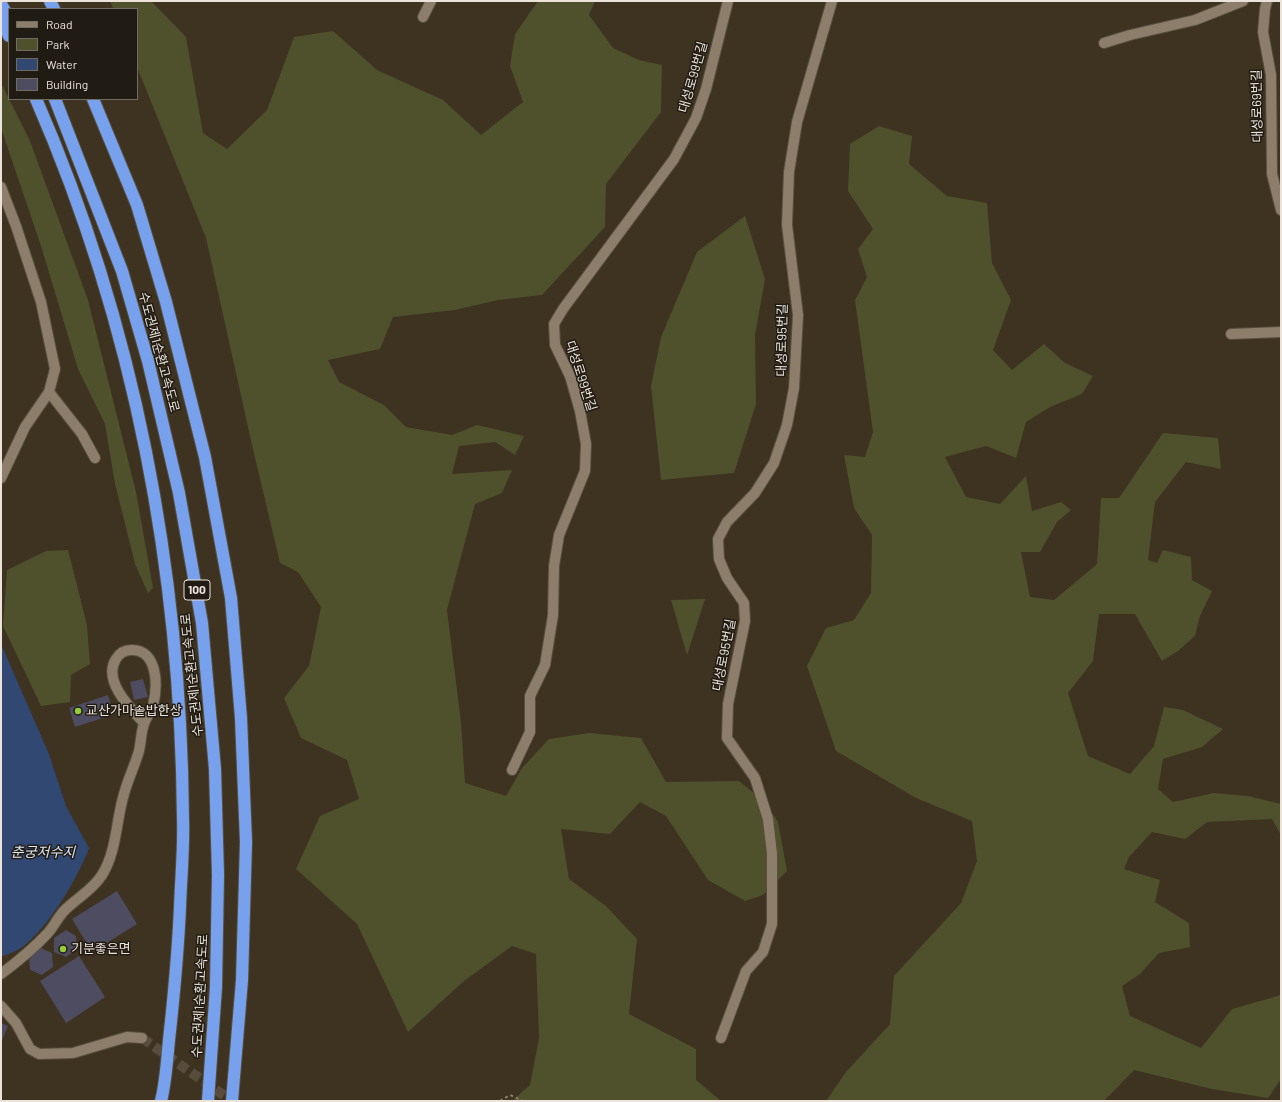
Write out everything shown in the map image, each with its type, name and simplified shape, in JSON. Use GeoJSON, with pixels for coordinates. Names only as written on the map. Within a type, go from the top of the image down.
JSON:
{"type":"FeatureCollection","features":[{"type":"Feature","properties":{"kind":"highway"},"geometry":{"type":"LineString","coordinates":[[1,4],[8,16]]}},
{"type":"Feature","properties":{"kind":"highway"},"geometry":{"type":"LineString","coordinates":[[1,18],[8,34]]}},
{"type":"Feature","properties":{"kind":"highway","name":"수도권제1순환고속도로"},"geometry":{"type":"LineString","coordinates":[[36,100],[72,188],[100,269],[135,396],[158,511],[176,649],[184,821],[177,972],[161,1101]]}},
{"type":"Feature","properties":{"kind":"highway","name":"수도권제1순환고속도로"},"geometry":{"type":"LineString","coordinates":[[55,100],[122,271],[148,361],[179,493],[202,623],[215,769],[218,875],[216,987],[208,1101]]}},
{"type":"Feature","properties":{"kind":"highway","name":"수도권제1순환고속도로"},"geometry":{"type":"LineString","coordinates":[[93,100],[137,204],[166,302],[205,457],[231,598],[241,718],[246,842],[242,980],[232,1101]]}},
{"type":"Feature","properties":{"kind":"street"},"geometry":{"type":"LineString","coordinates":[[423,17],[431,1]]}},
{"type":"Feature","properties":{"kind":"street","name":"대성로99번길"},"geometry":{"type":"LineString","coordinates":[[512,770],[530,732],[530,696],[545,665],[553,615],[554,566],[560,535],[585,471],[586,444],[580,411],[570,376],[555,344],[554,324],[563,309],[674,159],[698,111],[706,89],[728,1]]}},
{"type":"Feature","properties":{"kind":"street","name":"대성로95번길"},"geometry":{"type":"LineString","coordinates":[[721,1038],[746,970],[763,952],[772,924],[772,854],[768,819],[755,778],[727,738],[728,704],[745,621],[744,603],[727,578],[719,559],[718,539],[727,522],[755,493],[774,463],[787,425],[794,388],[798,316],[787,224],[789,172],[797,122],[832,1]]}},
{"type":"Feature","properties":{"kind":"street"},"geometry":{"type":"LineString","coordinates":[[1104,44],[1130,35],[1195,20],[1243,1]]}},
{"type":"Feature","properties":{"kind":"street","name":"대성로69번길"},"geometry":{"type":"LineString","coordinates":[[1267,1],[1264,9],[1264,32],[1271,75],[1272,174],[1281,210]]}},
{"type":"Feature","properties":{"kind":"street"},"geometry":{"type":"LineString","coordinates":[[1,187],[16,226],[41,302],[55,369],[49,392],[25,427],[1,478]]}},
{"type":"Feature","properties":{"kind":"street"},"geometry":{"type":"LineString","coordinates":[[1231,334],[1281,332]]}},
{"type":"Feature","properties":{"kind":"street"},"geometry":{"type":"LineString","coordinates":[[49,392],[69,416],[95,458]]}},
{"type":"Feature","properties":{"kind":"street"},"geometry":{"type":"LineString","coordinates":[[1,974],[47,934],[63,912],[96,884],[103,874],[109,859],[124,794],[139,751],[144,724],[153,706],[156,693],[153,664],[148,656],[141,652],[130,650],[120,653],[115,661],[112,672],[116,686],[126,703],[144,724]]}},
{"type":"Feature","properties":{"kind":"street"},"geometry":{"type":"LineString","coordinates":[[1,1006],[16,1023],[30,1049],[39,1054],[73,1053],[127,1037],[142,1038]]}},
{"type":"Feature","properties":{"kind":"path"},"geometry":{"type":"LineString","coordinates":[[500,1101],[510,1095],[523,1101]]}},
{"type":"Feature","properties":{"kind":"green space"},"geometry":{"type":"Polygon","coordinates":[[[110,1],[151,1],[186,37],[203,133],[227,149],[267,110],[294,37],[333,31],[377,70],[443,100],[481,135],[523,102],[510,66],[515,34],[538,1],[595,1],[589,15],[613,48],[639,60],[662,65],[661,112],[606,184],[605,227],[542,295],[498,300],[455,310],[393,317],[380,349],[328,360],[339,382],[384,405],[406,427],[452,435],[477,425],[524,436],[515,455],[495,442],[459,446],[452,474],[512,470],[502,493],[475,504],[447,610],[461,722],[465,783],[506,796],[522,768],[549,739],[589,733],[641,738],[666,782],[739,781],[766,803],[778,822],[787,871],[763,895],[745,901],[708,880],[666,816],[640,802],[610,834],[561,829],[569,879],[606,906],[637,939],[629,1014],[696,1049],[696,1080],[721,1101],[512,1101],[530,1085],[539,1038],[536,954],[512,946],[464,981],[408,1032],[357,924],[296,869],[320,816],[359,799],[347,760],[301,738],[284,698],[309,666],[321,607],[298,572],[280,563],[206,238],[138,69],[138,8],[113,8],[110,1]]]}},
{"type":"Feature","properties":{"kind":"green space"},"geometry":{"type":"Polygon","coordinates":[[[1,83],[8,100],[10,100],[30,141],[88,300],[136,492],[153,588],[148,593],[135,564],[115,484],[105,424],[78,369],[41,246],[1,128],[1,83]]]}},
{"type":"Feature","properties":{"kind":"green space"},"geometry":{"type":"Polygon","coordinates":[[[879,126],[912,136],[909,164],[947,196],[987,203],[992,263],[1011,300],[993,350],[1012,370],[1044,344],[1065,363],[1093,376],[1082,394],[1050,407],[1026,422],[1016,458],[986,446],[945,457],[966,497],[1000,504],[1026,476],[1032,511],[1061,502],[1071,510],[1057,522],[1040,552],[1021,552],[1030,597],[1054,600],[1097,564],[1101,498],[1119,498],[1163,433],[1218,438],[1221,469],[1186,462],[1155,502],[1148,560],[1157,563],[1163,550],[1191,557],[1192,580],[1212,591],[1200,616],[1195,636],[1178,651],[1162,661],[1135,614],[1099,614],[1093,661],[1068,693],[1088,756],[1130,774],[1154,746],[1164,707],[1183,710],[1223,729],[1202,747],[1163,759],[1158,789],[1173,802],[1214,793],[1248,796],[1281,804],[1281,835],[1272,819],[1207,822],[1185,839],[1152,832],[1129,857],[1124,869],[1160,880],[1155,902],[1189,923],[1190,947],[1159,953],[1140,974],[1122,986],[1130,1016],[1201,1048],[1232,1009],[1281,995],[1281,1079],[1268,1098],[1212,1089],[1134,1070],[1104,1101],[826,1101],[846,1072],[890,1024],[894,976],[961,903],[977,861],[972,821],[916,798],[836,751],[807,666],[826,628],[854,620],[871,593],[872,535],[854,508],[844,455],[865,457],[873,432],[855,300],[867,277],[858,249],[873,229],[848,191],[850,144],[879,126]]]}},
{"type":"Feature","properties":{"kind":"green space"},"geometry":{"type":"Polygon","coordinates":[[[745,216],[765,279],[755,335],[756,404],[734,473],[661,480],[651,386],[661,337],[697,252],[745,216]]]}},
{"type":"Feature","properties":{"kind":"green space"},"geometry":{"type":"Polygon","coordinates":[[[68,550],[87,625],[90,664],[71,675],[70,702],[41,706],[3,626],[7,570],[46,551],[68,550]]]}},
{"type":"Feature","properties":{"kind":"green space"},"geometry":{"type":"Polygon","coordinates":[[[705,599],[687,655],[671,600],[705,599]]]}},
{"type":"Feature","properties":{"kind":"water","name":"춘궁저수지"},"geometry":{"type":"Polygon","coordinates":[[[1,644],[49,754],[66,806],[89,848],[77,874],[51,916],[21,948],[1,957],[1,644]]]}},
{"type":"Feature","properties":{"kind":"building"},"geometry":{"type":"Polygon","coordinates":[[[143,679],[148,697],[134,700],[130,682],[143,679]]]}},
{"type":"Feature","properties":{"kind":"building"},"geometry":{"type":"Polygon","coordinates":[[[108,695],[111,705],[106,707],[109,716],[75,727],[69,708],[108,695]]]}},
{"type":"Feature","properties":{"kind":"building"},"geometry":{"type":"Polygon","coordinates":[[[117,891],[137,924],[92,952],[72,919],[117,891]]]}},
{"type":"Feature","properties":{"kind":"building"},"geometry":{"type":"Polygon","coordinates":[[[66,930],[76,936],[77,949],[66,957],[54,952],[54,938],[66,930]]]}},
{"type":"Feature","properties":{"kind":"building"},"geometry":{"type":"Polygon","coordinates":[[[41,948],[52,953],[53,967],[42,975],[30,970],[29,955],[41,948]]]}},
{"type":"Feature","properties":{"kind":"building"},"geometry":{"type":"Polygon","coordinates":[[[79,956],[105,997],[66,1023],[40,981],[79,956]]]}},
{"type":"Feature","properties":{"kind":"building"},"geometry":{"type":"Polygon","coordinates":[[[1,1023],[8,1026],[1,1043],[1,1023]]]}},
{"type":"Feature","properties":{"kind":"tunnel"},"geometry":{"type":"LineString","coordinates":[[142,1038],[232,1101]]}},
{"type":"Feature","properties":{"kind":"place","name":"교산가마솥밥한상"},"geometry":{"type":"Point","coordinates":[78,711]}},
{"type":"Feature","properties":{"kind":"place","name":"기분좋은면"},"geometry":{"type":"Point","coordinates":[63,949]}}]}
